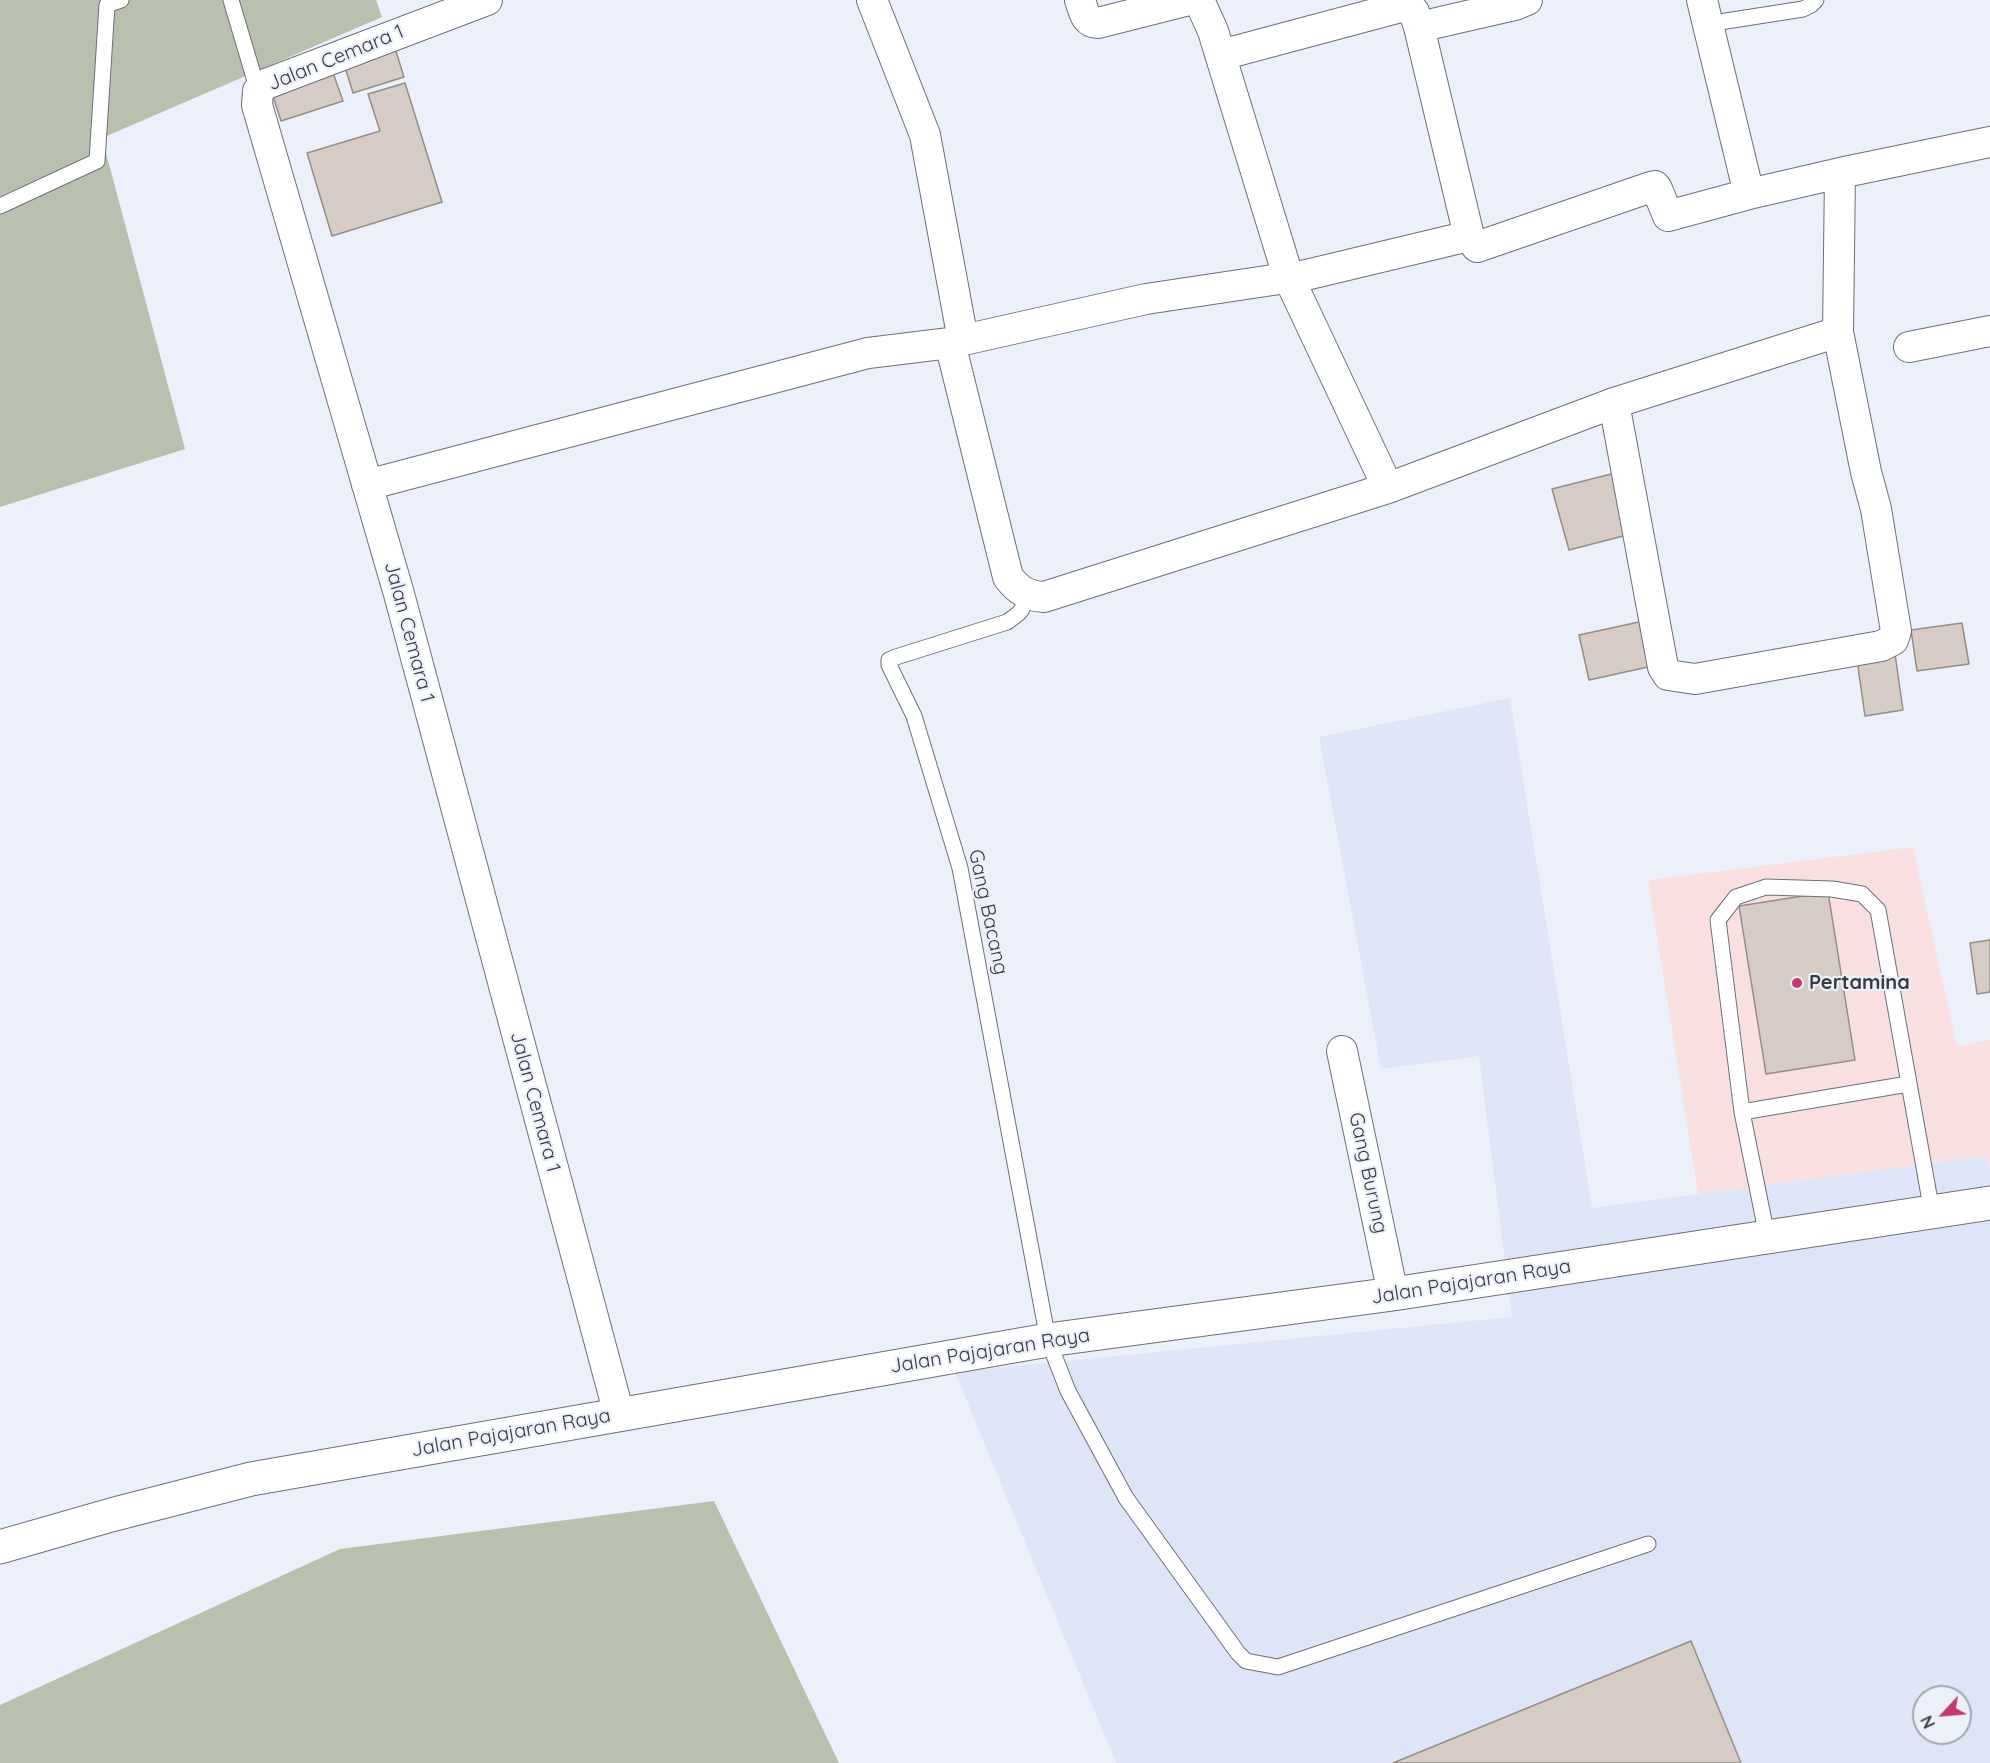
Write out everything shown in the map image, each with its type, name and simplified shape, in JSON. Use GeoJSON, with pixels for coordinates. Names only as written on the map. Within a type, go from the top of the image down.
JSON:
{"type":"FeatureCollection","features":[{"type":"Feature","properties":{"kind":"main road","name":"Jalan Pajajaran Raya"},"geometry":{"type":"LineString","coordinates":[[0,1547],[111,1515],[251,1479],[619,1414],[1048,1340],[1393,1294],[1990,1203]]}},
{"type":"Feature","properties":{"kind":"street","name":"Jalan Cemara 1"},"geometry":{"type":"LineString","coordinates":[[486,0],[419,12],[266,84],[258,91],[257,105],[405,617],[619,1414]]}},
{"type":"Feature","properties":{"kind":"street"},"geometry":{"type":"LineString","coordinates":[[872,0],[925,135],[957,342],[1008,577],[1015,587],[1032,596],[1044,597],[1388,488],[1614,403],[1838,332]]}},
{"type":"Feature","properties":{"kind":"street"},"geometry":{"type":"LineString","coordinates":[[1080,0],[1087,20],[1098,23],[1189,0]]}},
{"type":"Feature","properties":{"kind":"street"},"geometry":{"type":"LineString","coordinates":[[1199,0],[1214,31],[1288,276],[1388,488]]}},
{"type":"Feature","properties":{"kind":"street"},"geometry":{"type":"LineString","coordinates":[[1419,27],[1474,7],[1515,5],[1527,0]]}},
{"type":"Feature","properties":{"kind":"street"},"geometry":{"type":"LineString","coordinates":[[1221,55],[1408,5],[1414,12],[1419,27],[1469,236],[1477,247],[1655,186],[1668,216],[1840,173],[1990,142]]}},
{"type":"Feature","properties":{"kind":"street"},"geometry":{"type":"LineString","coordinates":[[1705,12],[1749,194]]}},
{"type":"Feature","properties":{"kind":"street"},"geometry":{"type":"LineString","coordinates":[[1614,403],[1663,667],[1668,675],[1695,679],[1881,646],[1893,640],[1896,631],[1876,509],[1866,472],[1838,332],[1840,173]]}},
{"type":"Feature","properties":{"kind":"street"},"geometry":{"type":"LineString","coordinates":[[367,485],[868,353],[957,342],[1146,299],[1306,275],[1469,236]]}},
{"type":"Feature","properties":{"kind":"street"},"geometry":{"type":"LineString","coordinates":[[1909,347],[1990,331]]}},
{"type":"Feature","properties":{"kind":"street","name":"Gang Burung"},"geometry":{"type":"LineString","coordinates":[[1342,1051],[1393,1294]]}},
{"type":"Feature","properties":{"kind":"lane"},"geometry":{"type":"LineString","coordinates":[[0,206],[97,161],[107,5],[121,0]]}},
{"type":"Feature","properties":{"kind":"lane"},"geometry":{"type":"LineString","coordinates":[[231,0],[258,91]]}},
{"type":"Feature","properties":{"kind":"lane"},"geometry":{"type":"LineString","coordinates":[[1705,12],[1803,9],[1816,0]]}},
{"type":"Feature","properties":{"kind":"lane","name":"Gang Bacang"},"geometry":{"type":"LineString","coordinates":[[1024,593],[1025,604],[1021,612],[1007,622],[896,657],[889,660],[889,664],[914,716],[960,868],[1048,1340]]}},
{"type":"Feature","properties":{"kind":"lane"},"geometry":{"type":"LineString","coordinates":[[1767,1236],[1743,1112],[1718,920],[1736,897],[1766,887],[1832,889],[1862,894],[1878,910],[1932,1212]]}},
{"type":"Feature","properties":{"kind":"lane"},"geometry":{"type":"LineString","coordinates":[[1743,1112],[1908,1084]]}},
{"type":"Feature","properties":{"kind":"lane"},"geometry":{"type":"LineString","coordinates":[[1048,1340],[1068,1391],[1126,1498],[1246,1661],[1278,1667],[1648,1544]]}},
{"type":"Feature","properties":{"kind":"shaded area"},"geometry":{"type":"Polygon","coordinates":[[[1510,698],[1592,1208],[1985,1156],[1990,1170],[1990,1763],[1116,1763],[955,1372],[1512,1317],[1479,1056],[1381,1069],[1319,737],[1510,698]]]}},
{"type":"Feature","properties":{"kind":"shaded area"},"geometry":{"type":"Polygon","coordinates":[[[1913,847],[1957,1047],[1990,1039],[1990,1170],[1985,1156],[1698,1194],[1648,880],[1913,847]]]}},
{"type":"Feature","properties":{"kind":"green space"},"geometry":{"type":"Polygon","coordinates":[[[0,0],[376,0],[382,17],[102,138],[185,449],[0,507],[0,0]]]}},
{"type":"Feature","properties":{"kind":"green space"},"geometry":{"type":"Polygon","coordinates":[[[714,1501],[839,1763],[0,1763],[0,1705],[340,1549],[714,1501]]]}},
{"type":"Feature","properties":{"kind":"building"},"geometry":{"type":"Polygon","coordinates":[[[395,48],[404,77],[353,93],[344,64],[395,48]]]}},
{"type":"Feature","properties":{"kind":"building"},"geometry":{"type":"Polygon","coordinates":[[[332,70],[343,101],[281,121],[271,90],[332,70]]]}},
{"type":"Feature","properties":{"kind":"building"},"geometry":{"type":"Polygon","coordinates":[[[405,83],[442,202],[332,236],[307,153],[380,131],[368,94],[405,83]]]}},
{"type":"Feature","properties":{"kind":"building"},"geometry":{"type":"Polygon","coordinates":[[[1615,473],[1631,534],[1569,550],[1552,489],[1615,473]]]}},
{"type":"Feature","properties":{"kind":"building"},"geometry":{"type":"Polygon","coordinates":[[[1648,620],[1657,665],[1589,680],[1579,635],[1648,620]]]}},
{"type":"Feature","properties":{"kind":"building"},"geometry":{"type":"Polygon","coordinates":[[[1962,623],[1969,664],[1917,671],[1911,630],[1962,623]]]}},
{"type":"Feature","properties":{"kind":"building"},"geometry":{"type":"Polygon","coordinates":[[[1894,647],[1903,710],[1865,716],[1856,653],[1894,647]]]}},
{"type":"Feature","properties":{"kind":"building","name":"Pertamina"},"geometry":{"type":"Polygon","coordinates":[[[1828,892],[1855,1060],[1766,1074],[1739,906],[1828,892]]]}},
{"type":"Feature","properties":{"kind":"building"},"geometry":{"type":"Polygon","coordinates":[[[1990,940],[1990,992],[1977,994],[1970,943],[1990,940]]]}},
{"type":"Feature","properties":{"kind":"building"},"geometry":{"type":"Polygon","coordinates":[[[1691,1641],[1741,1763],[1393,1763],[1691,1641]]]}},
{"type":"Feature","properties":{"kind":"place","name":"Pertamina"},"geometry":{"type":"Point","coordinates":[1797,983]}}]}
